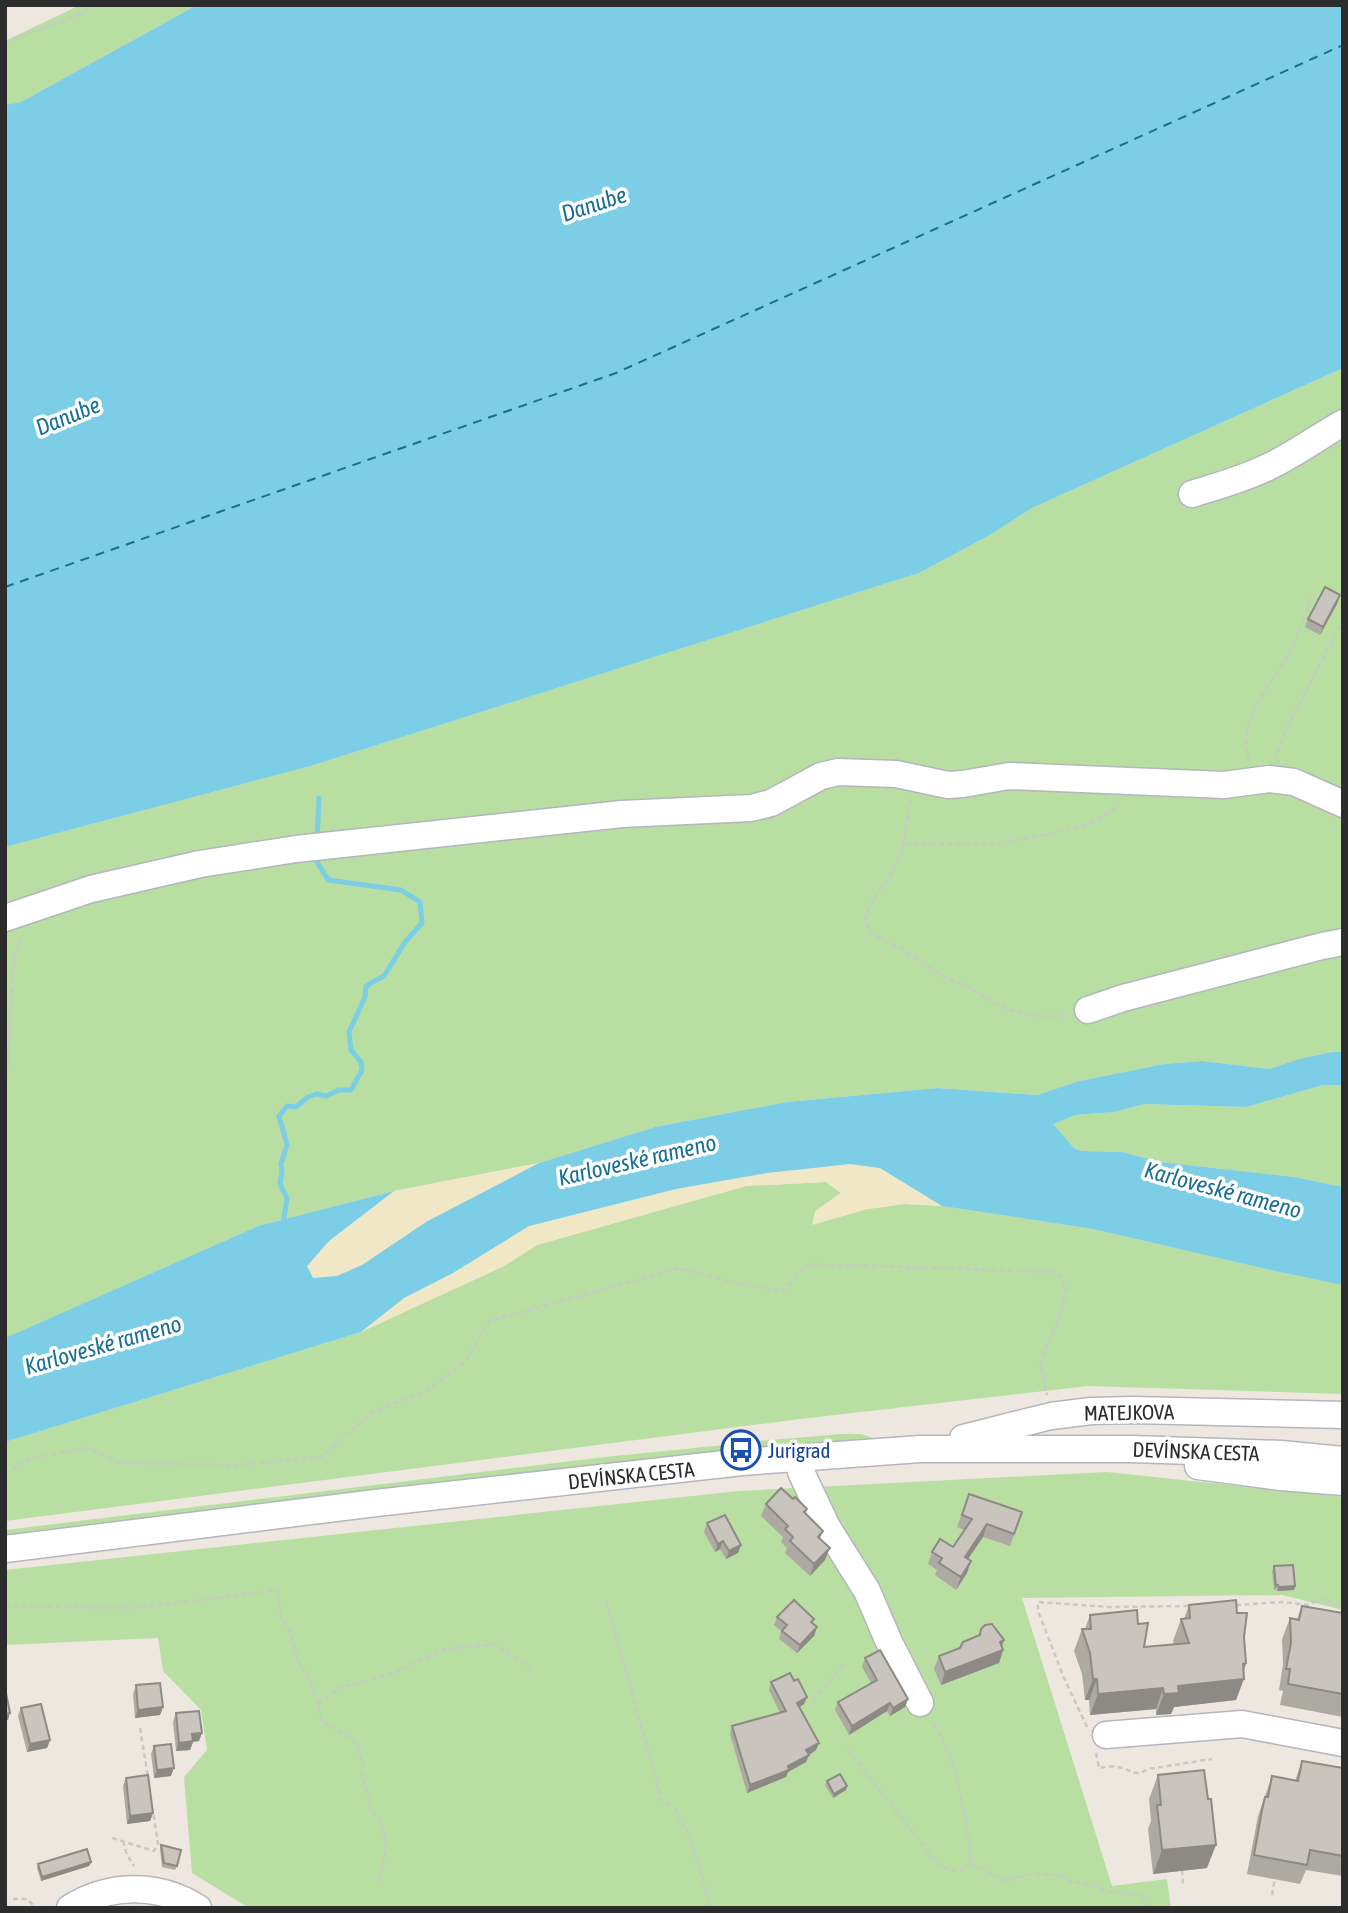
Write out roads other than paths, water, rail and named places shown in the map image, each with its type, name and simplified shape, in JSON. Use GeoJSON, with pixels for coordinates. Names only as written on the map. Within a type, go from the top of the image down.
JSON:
{"type":"FeatureCollection","features":[{"type":"Feature","properties":{"kind":"street"},"geometry":{"type":"LineString","coordinates":[[1192,494],[1241,479],[1268,467],[1343,423]]}},
{"type":"Feature","properties":{"kind":"street"},"geometry":{"type":"LineString","coordinates":[[16,925],[91,889],[200,864],[334,844],[622,814],[751,808],[771,803],[821,776],[838,772],[895,774],[948,785],[1009,776],[1224,785],[1262,780],[1294,782],[1343,804]]}},
{"type":"Feature","properties":{"kind":"street"},"geometry":{"type":"LineString","coordinates":[[1088,1010],[1123,998],[1343,942]]}},
{"type":"Feature","properties":{"kind":"street"},"geometry":{"type":"LineString","coordinates":[[1132,1448],[1141,1410]]}},
{"type":"Feature","properties":{"kind":"street","name":"MATEJKOVA"},"geometry":{"type":"LineString","coordinates":[[920,1449],[1051,1416],[1091,1411],[1343,1415]]}},
{"type":"Feature","properties":{"kind":"street","name":"MATEJKOVA"},"geometry":{"type":"LineString","coordinates":[[1132,1448],[1163,1461],[1281,1477],[1343,1482]]}},
{"type":"Feature","properties":{"kind":"street","name":"DEVÍNSKA CESTA"},"geometry":{"type":"LineString","coordinates":[[5,1549],[742,1462],[920,1449],[1132,1448],[1282,1454],[1343,1460]]}},
{"type":"Feature","properties":{"kind":"street"},"geometry":{"type":"LineString","coordinates":[[800,1458],[801,1472],[827,1527],[867,1591],[920,1703]]}},
{"type":"Feature","properties":{"kind":"street"},"geometry":{"type":"LineString","coordinates":[[1097,1738],[1242,1724],[1343,1743]]}},
{"type":"Feature","properties":{"kind":"street"},"geometry":{"type":"LineString","coordinates":[[70,1908],[87,1898],[133,1889],[164,1893],[198,1908]]}},
{"type":"Feature","properties":{"kind":"water","name":"Danube"},"geometry":{"type":"Polygon","coordinates":[[[197,5],[1343,5],[1343,368],[1032,508],[990,535],[919,573],[314,765],[5,847],[5,105],[21,102],[197,5]]]}},
{"type":"Feature","properties":{"kind":"water","name":"Karloveské rameno"},"geometry":{"type":"Polygon","coordinates":[[[1332,1052],[1343,1052],[1343,1085],[1323,1085],[1246,1107],[1144,1104],[1115,1112],[1075,1115],[1053,1124],[1074,1148],[1082,1151],[1123,1152],[1160,1162],[1294,1177],[1343,1187],[1343,1285],[1093,1229],[942,1206],[880,1168],[850,1164],[767,1173],[676,1189],[529,1226],[453,1273],[404,1298],[361,1332],[5,1442],[5,1338],[258,1226],[394,1191],[329,1241],[307,1266],[313,1278],[337,1276],[362,1265],[426,1222],[539,1163],[655,1127],[787,1102],[938,1088],[1037,1095],[1079,1081],[1164,1064],[1202,1061],[1269,1069],[1332,1052]]]}},
{"type":"Feature","properties":{"kind":"waterway"},"geometry":{"type":"LineString","coordinates":[[317,840],[319,798]]}},
{"type":"Feature","properties":{"kind":"waterway"},"geometry":{"type":"LineString","coordinates":[[283,1225],[287,1198],[280,1184],[281,1164],[287,1145],[279,1116],[287,1106],[296,1107],[308,1097],[351,1090],[362,1070],[361,1062],[351,1050],[349,1032],[365,997],[366,987],[384,976],[405,942],[422,923],[420,902],[401,890],[328,880],[316,860],[316,854]]}},
{"type":"Feature","properties":{"kind":"place","name":"Jurigrad"},"geometry":{"type":"Point","coordinates":[741,1450]}}]}
